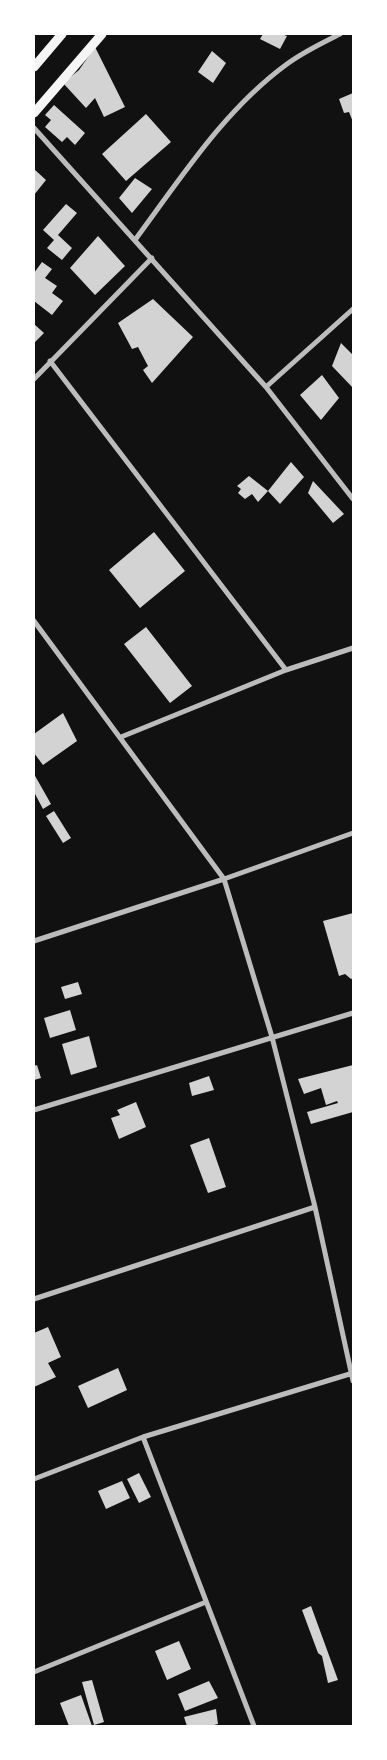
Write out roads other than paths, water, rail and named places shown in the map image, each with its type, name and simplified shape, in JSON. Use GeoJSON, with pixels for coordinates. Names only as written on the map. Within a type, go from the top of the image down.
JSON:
{"type":"FeatureCollection","features":[{"type":"Feature","properties":{"kind":"main road"},"geometry":{"type":"LineString","coordinates":[[34,67],[62,34]]}},
{"type":"Feature","properties":{"kind":"main road"},"geometry":{"type":"LineString","coordinates":[[34,113],[102,34]]}},
{"type":"Feature","properties":{"kind":"street"},"geometry":{"type":"LineString","coordinates":[[135,240],[218,128],[262,84],[288,64],[340,34]]}},
{"type":"Feature","properties":{"kind":"street"},"geometry":{"type":"LineString","coordinates":[[34,128],[266,387],[353,500]]}},
{"type":"Feature","properties":{"kind":"street"},"geometry":{"type":"LineString","coordinates":[[34,379],[152,258]]}},
{"type":"Feature","properties":{"kind":"street"},"geometry":{"type":"LineString","coordinates":[[266,387],[353,309]]}},
{"type":"Feature","properties":{"kind":"street"},"geometry":{"type":"LineString","coordinates":[[50,361],[286,670]]}},
{"type":"Feature","properties":{"kind":"street"},"geometry":{"type":"LineString","coordinates":[[34,621],[224,879],[272,1037],[315,1207],[353,1381]]}},
{"type":"Feature","properties":{"kind":"street"},"geometry":{"type":"LineString","coordinates":[[120,737],[286,670],[353,648]]}},
{"type":"Feature","properties":{"kind":"street"},"geometry":{"type":"LineString","coordinates":[[34,941],[224,879],[353,833]]}},
{"type":"Feature","properties":{"kind":"street"},"geometry":{"type":"LineString","coordinates":[[34,1110],[353,1013]]}},
{"type":"Feature","properties":{"kind":"street"},"geometry":{"type":"LineString","coordinates":[[34,1298],[315,1207]]}},
{"type":"Feature","properties":{"kind":"street"},"geometry":{"type":"LineString","coordinates":[[34,1479],[143,1437],[352,1373]]}},
{"type":"Feature","properties":{"kind":"street"},"geometry":{"type":"LineString","coordinates":[[143,1437],[254,1726]]}},
{"type":"Feature","properties":{"kind":"street"},"geometry":{"type":"LineString","coordinates":[[34,1672],[206,1602]]}}]}
